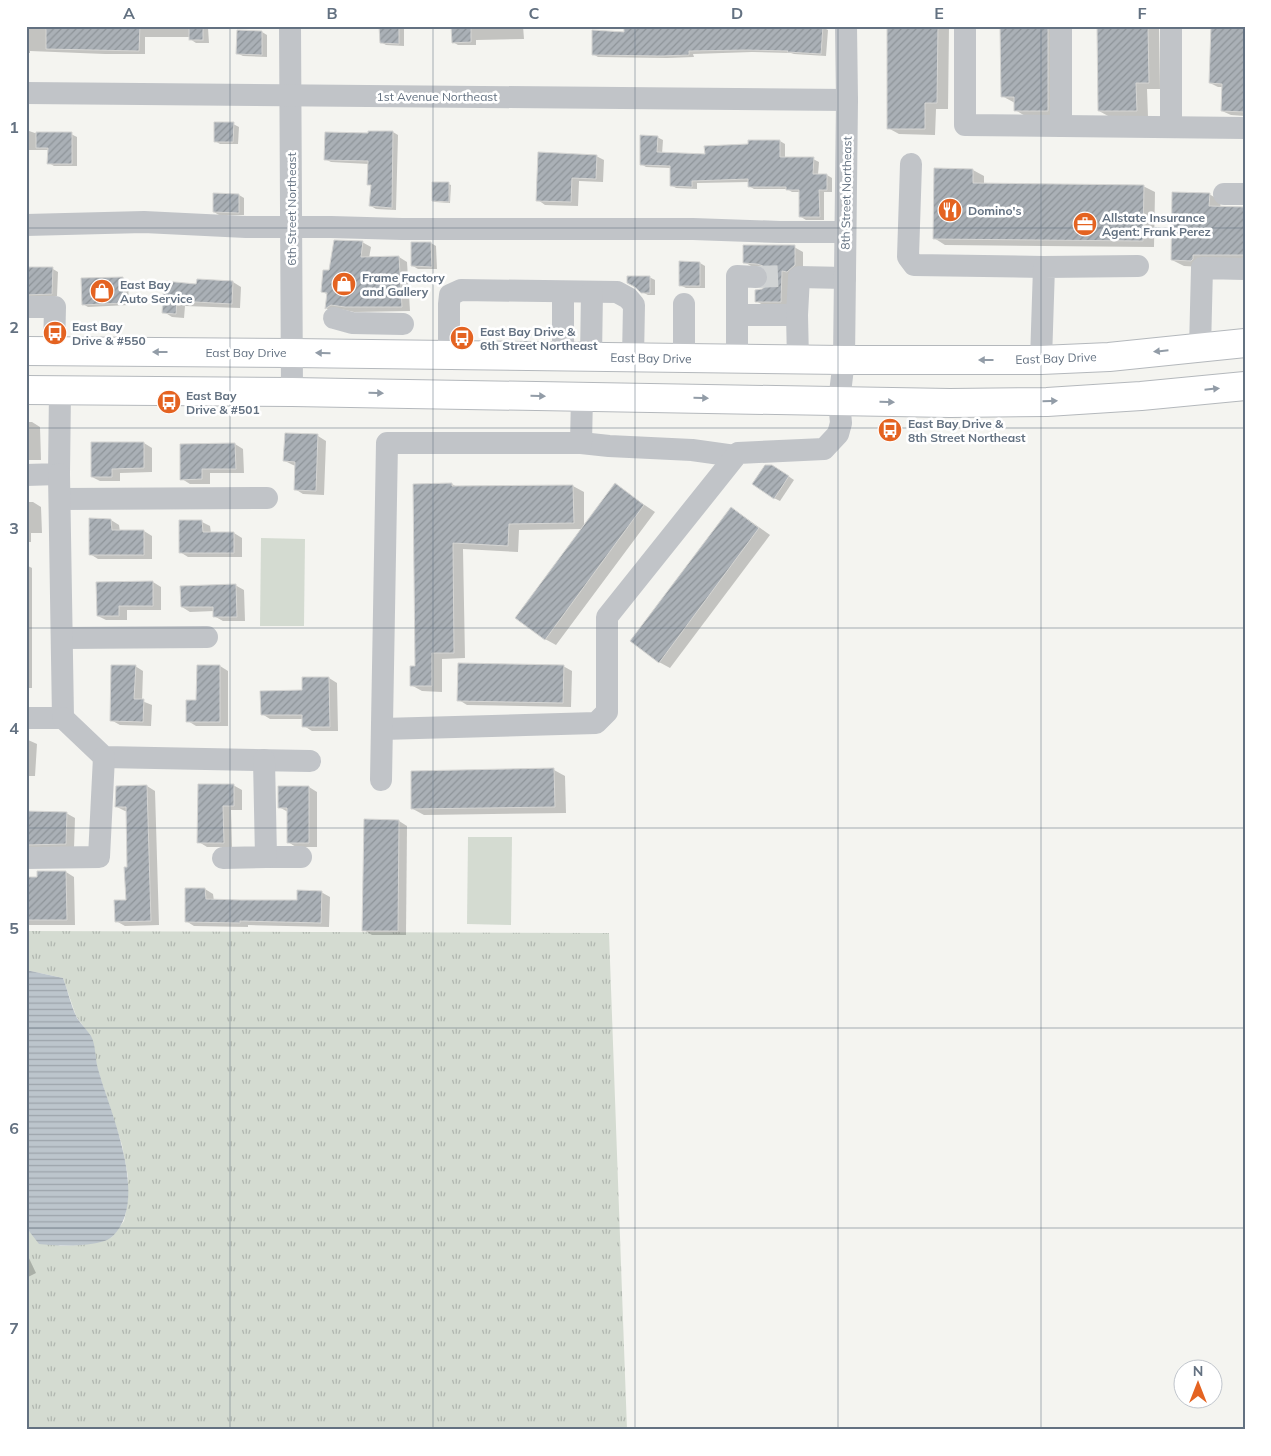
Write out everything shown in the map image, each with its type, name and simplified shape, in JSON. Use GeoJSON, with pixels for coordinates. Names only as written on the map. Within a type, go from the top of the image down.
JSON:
{"type":"FeatureCollection","features":[{"type":"Feature","properties":{"kind":"main road","name":"East Bay Drive"},"geometry":{"type":"LineString","coordinates":[[26,351],[292,352],[798,360],[1041,360],[1109,357],[1245,343]]}},
{"type":"Feature","properties":{"kind":"main road"},"geometry":{"type":"LineString","coordinates":[[26,390],[582,396],[950,403],[1046,402],[1141,396],[1245,386]]}},
{"type":"Feature","properties":{"kind":"street","name":"6th Street Northeast"},"geometry":{"type":"LineString","coordinates":[[290,26],[292,392]]}},
{"type":"Feature","properties":{"kind":"street","name":"8th Street Northeast"},"geometry":{"type":"LineString","coordinates":[[382,729],[387,443],[581,443],[692,450],[735,456],[738,453],[824,449],[838,434],[841,423],[839,401],[844,360],[846,26]]}},
{"type":"Feature","properties":{"kind":"street"},"geometry":{"type":"LineString","coordinates":[[965,26],[965,125],[1245,128]]}},
{"type":"Feature","properties":{"kind":"street"},"geometry":{"type":"LineString","coordinates":[[1060,126],[1062,26]]}},
{"type":"Feature","properties":{"kind":"street"},"geometry":{"type":"LineString","coordinates":[[1171,127],[1172,26]]}},
{"type":"Feature","properties":{"kind":"street","name":"1st Avenue Northeast"},"geometry":{"type":"LineString","coordinates":[[26,93],[847,100]]}},
{"type":"Feature","properties":{"kind":"street"},"geometry":{"type":"LineString","coordinates":[[911,164],[908,257],[914,265],[1138,266]]}},
{"type":"Feature","properties":{"kind":"street"},"geometry":{"type":"LineString","coordinates":[[26,225],[144,222],[246,227],[331,226],[402,230],[846,232]]}},
{"type":"Feature","properties":{"kind":"street"},"geometry":{"type":"LineString","coordinates":[[1041,360],[1044,267]]}},
{"type":"Feature","properties":{"kind":"street"},"geometry":{"type":"LineString","coordinates":[[1200,348],[1202,268],[1245,269]]}},
{"type":"Feature","properties":{"kind":"street"},"geometry":{"type":"LineString","coordinates":[[798,360],[797,315],[790,284],[845,278]]}},
{"type":"Feature","properties":{"kind":"street"},"geometry":{"type":"LineString","coordinates":[[737,359],[737,315],[749,287]]}},
{"type":"Feature","properties":{"kind":"street"},"geometry":{"type":"LineString","coordinates":[[448,355],[448,304],[450,295],[461,290],[617,292],[628,298],[634,305],[633,357]]}},
{"type":"Feature","properties":{"kind":"street"},"geometry":{"type":"LineString","coordinates":[[562,356],[563,292]]}},
{"type":"Feature","properties":{"kind":"street"},"geometry":{"type":"LineString","coordinates":[[591,357],[592,292]]}},
{"type":"Feature","properties":{"kind":"street"},"geometry":{"type":"LineString","coordinates":[[684,304],[684,358]]}},
{"type":"Feature","properties":{"kind":"street"},"geometry":{"type":"LineString","coordinates":[[30,307],[55,307],[54,351]]}},
{"type":"Feature","properties":{"kind":"street"},"geometry":{"type":"LineString","coordinates":[[737,315],[797,315]]}},
{"type":"Feature","properties":{"kind":"street"},"geometry":{"type":"LineString","coordinates":[[350,353],[343,320],[395,323],[386,354]]}},
{"type":"Feature","properties":{"kind":"street"},"geometry":{"type":"LineString","coordinates":[[60,390],[59,474],[63,718]]}},
{"type":"Feature","properties":{"kind":"street"},"geometry":{"type":"LineString","coordinates":[[581,443],[582,396]]}},
{"type":"Feature","properties":{"kind":"street"},"geometry":{"type":"LineString","coordinates":[[381,780],[382,729],[596,723],[607,712],[607,617],[735,456]]}},
{"type":"Feature","properties":{"kind":"street"},"geometry":{"type":"LineString","coordinates":[[26,475],[59,474]]}},
{"type":"Feature","properties":{"kind":"street"},"geometry":{"type":"LineString","coordinates":[[60,499],[267,498]]}},
{"type":"Feature","properties":{"kind":"street"},"geometry":{"type":"LineString","coordinates":[[62,638],[207,637]]}},
{"type":"Feature","properties":{"kind":"street"},"geometry":{"type":"LineString","coordinates":[[26,718],[63,718],[104,756],[310,761]]}},
{"type":"Feature","properties":{"kind":"street"},"geometry":{"type":"LineString","coordinates":[[26,858],[99,857],[104,756]]}},
{"type":"Feature","properties":{"kind":"street"},"geometry":{"type":"LineString","coordinates":[[264,760],[266,857]]}},
{"type":"Feature","properties":{"kind":"street"},"geometry":{"type":"LineString","coordinates":[[223,858],[301,857]]}},
{"type":"Feature","properties":{"kind":"green space"},"geometry":{"type":"Polygon","coordinates":[[[261,538],[305,539],[304,626],[260,626],[261,538]]]}},
{"type":"Feature","properties":{"kind":"green space"},"geometry":{"type":"Polygon","coordinates":[[[468,837],[512,837],[511,925],[467,924],[468,837]]]}},
{"type":"Feature","properties":{"kind":"green space"},"geometry":{"type":"Polygon","coordinates":[[[26,931],[609,933],[627,1430],[26,1430],[26,1223],[29,1231],[60,1246],[80,1245],[112,1237],[124,1221],[127,1207],[128,1177],[122,1145],[97,1067],[91,1037],[76,1016],[63,978],[26,970],[26,931]]]}},
{"type":"Feature","properties":{"kind":"shaded area"},"geometry":{"type":"Polygon","coordinates":[[[26,970],[63,978],[77,1018],[93,1040],[98,1069],[118,1131],[128,1178],[128,1200],[123,1220],[113,1236],[99,1243],[77,1245],[39,1244],[29,1231],[26,1223],[26,970]]]}},
{"type":"Feature","properties":{"kind":"building"},"geometry":{"type":"Polygon","coordinates":[[[46,26],[99,28],[99,26],[140,26],[139,51],[46,49],[46,26]]]}},
{"type":"Feature","properties":{"kind":"building"},"geometry":{"type":"Polygon","coordinates":[[[189,26],[203,26],[203,40],[189,40],[189,26]]]}},
{"type":"Feature","properties":{"kind":"building"},"geometry":{"type":"Polygon","coordinates":[[[379,26],[399,26],[399,44],[380,43],[379,26]]]}},
{"type":"Feature","properties":{"kind":"building"},"geometry":{"type":"Polygon","coordinates":[[[451,26],[471,26],[471,42],[452,43],[451,26]]]}},
{"type":"Feature","properties":{"kind":"building"},"geometry":{"type":"Polygon","coordinates":[[[624,26],[823,26],[821,54],[746,50],[689,51],[689,55],[661,56],[592,55],[592,30],[624,32],[624,26]]]}},
{"type":"Feature","properties":{"kind":"building"},"geometry":{"type":"Polygon","coordinates":[[[887,26],[938,26],[937,103],[925,103],[925,129],[887,129],[887,26]]]}},
{"type":"Feature","properties":{"kind":"building"},"geometry":{"type":"Polygon","coordinates":[[[1000,26],[1048,26],[1048,111],[1014,111],[1014,97],[1001,97],[1000,26]]]}},
{"type":"Feature","properties":{"kind":"building"},"geometry":{"type":"Polygon","coordinates":[[[1097,26],[1148,26],[1149,83],[1136,83],[1137,111],[1098,111],[1097,26]]]}},
{"type":"Feature","properties":{"kind":"building"},"geometry":{"type":"Polygon","coordinates":[[[1211,26],[1245,26],[1245,112],[1221,111],[1222,84],[1209,83],[1211,26]]]}},
{"type":"Feature","properties":{"kind":"building"},"geometry":{"type":"Polygon","coordinates":[[[237,30],[262,31],[262,55],[236,54],[237,30]]]}},
{"type":"Feature","properties":{"kind":"building"},"geometry":{"type":"Polygon","coordinates":[[[214,122],[234,122],[233,142],[214,142],[214,122]]]}},
{"type":"Feature","properties":{"kind":"building"},"geometry":{"type":"Polygon","coordinates":[[[368,131],[393,131],[392,208],[369,206],[371,185],[367,185],[368,161],[324,160],[325,132],[368,133],[368,131]]]}},
{"type":"Feature","properties":{"kind":"building"},"geometry":{"type":"Polygon","coordinates":[[[36,132],[72,132],[72,164],[47,164],[48,148],[36,148],[36,132]]]}},
{"type":"Feature","properties":{"kind":"building"},"geometry":{"type":"Polygon","coordinates":[[[640,135],[658,136],[657,152],[705,154],[704,146],[748,144],[748,140],[780,140],[780,157],[814,157],[813,174],[827,174],[827,190],[819,190],[820,217],[799,217],[799,190],[786,190],[786,187],[748,187],[748,179],[692,181],[692,187],[670,186],[670,166],[640,165],[640,135]]]}},
{"type":"Feature","properties":{"kind":"building"},"geometry":{"type":"Polygon","coordinates":[[[538,152],[597,155],[596,179],[572,178],[571,202],[536,201],[538,152]]]}},
{"type":"Feature","properties":{"kind":"building"},"geometry":{"type":"Polygon","coordinates":[[[934,168],[973,169],[973,183],[1144,185],[1143,241],[933,239],[934,168]]]}},
{"type":"Feature","properties":{"kind":"building"},"geometry":{"type":"Polygon","coordinates":[[[432,182],[449,182],[449,202],[432,201],[432,182]]]}},
{"type":"Feature","properties":{"kind":"building"},"geometry":{"type":"Polygon","coordinates":[[[1172,192],[1210,193],[1209,206],[1245,207],[1245,255],[1193,255],[1191,261],[1171,260],[1172,192]]]}},
{"type":"Feature","properties":{"kind":"building"},"geometry":{"type":"Polygon","coordinates":[[[213,193],[239,194],[239,213],[213,212],[213,193]]]}},
{"type":"Feature","properties":{"kind":"building"},"geometry":{"type":"Polygon","coordinates":[[[334,240],[363,241],[361,257],[399,256],[402,307],[345,307],[331,305],[325,309],[327,293],[321,292],[323,270],[329,270],[334,240]]]}},
{"type":"Feature","properties":{"kind":"building"},"geometry":{"type":"Polygon","coordinates":[[[411,242],[431,242],[432,267],[411,266],[411,242]]]}},
{"type":"Feature","properties":{"kind":"building"},"geometry":{"type":"Polygon","coordinates":[[[743,245],[795,245],[795,265],[787,272],[782,271],[781,302],[755,302],[755,290],[762,289],[767,285],[768,272],[763,266],[743,263],[743,245]]]}},
{"type":"Feature","properties":{"kind":"building"},"geometry":{"type":"Polygon","coordinates":[[[679,261],[700,262],[700,286],[679,286],[679,261]]]}},
{"type":"Feature","properties":{"kind":"building"},"geometry":{"type":"Polygon","coordinates":[[[26,267],[53,267],[52,294],[26,295],[26,267]]]}},
{"type":"Feature","properties":{"kind":"building"},"geometry":{"type":"Polygon","coordinates":[[[627,276],[650,276],[650,293],[641,293],[627,283],[627,276]]]}},
{"type":"Feature","properties":{"kind":"building","name":"East Bay Auto Service"},"geometry":{"type":"Polygon","coordinates":[[[123,277],[124,303],[82,305],[81,278],[123,277]]]}},
{"type":"Feature","properties":{"kind":"building"},"geometry":{"type":"Polygon","coordinates":[[[197,279],[233,281],[232,304],[177,301],[176,314],[162,313],[164,281],[196,284],[197,279]]]}},
{"type":"Feature","properties":{"kind":"building"},"geometry":{"type":"Polygon","coordinates":[[[285,433],[318,434],[316,491],[294,490],[295,462],[283,461],[285,433]]]}},
{"type":"Feature","properties":{"kind":"building"},"geometry":{"type":"Polygon","coordinates":[[[91,442],[144,442],[144,468],[112,469],[112,477],[91,477],[91,442]]]}},
{"type":"Feature","properties":{"kind":"building"},"geometry":{"type":"Polygon","coordinates":[[[235,443],[236,469],[202,469],[202,479],[180,480],[180,444],[235,443]]]}},
{"type":"Feature","properties":{"kind":"building"},"geometry":{"type":"Polygon","coordinates":[[[765,465],[772,465],[789,476],[774,499],[752,484],[765,465]]]}},
{"type":"Feature","properties":{"kind":"building"},"geometry":{"type":"Polygon","coordinates":[[[452,483],[452,486],[573,485],[574,523],[509,524],[508,546],[453,543],[454,653],[432,653],[432,686],[410,686],[410,666],[415,666],[413,484],[452,483]]]}},
{"type":"Feature","properties":{"kind":"building"},"geometry":{"type":"Polygon","coordinates":[[[615,483],[644,505],[545,640],[515,618],[615,483]]]}},
{"type":"Feature","properties":{"kind":"building"},"geometry":{"type":"Polygon","coordinates":[[[731,507],[759,528],[659,663],[630,641],[731,507]]]}},
{"type":"Feature","properties":{"kind":"building"},"geometry":{"type":"Polygon","coordinates":[[[89,518],[111,519],[112,530],[144,530],[144,555],[89,555],[89,518]]]}},
{"type":"Feature","properties":{"kind":"building"},"geometry":{"type":"Polygon","coordinates":[[[179,520],[202,520],[203,532],[234,532],[234,553],[179,553],[179,520]]]}},
{"type":"Feature","properties":{"kind":"building"},"geometry":{"type":"Polygon","coordinates":[[[153,581],[153,606],[119,606],[119,616],[97,616],[96,582],[153,581]]]}},
{"type":"Feature","properties":{"kind":"building"},"geometry":{"type":"Polygon","coordinates":[[[236,584],[237,617],[213,617],[213,607],[181,607],[180,586],[236,584]]]}},
{"type":"Feature","properties":{"kind":"building"},"geometry":{"type":"Polygon","coordinates":[[[458,663],[564,665],[563,703],[457,701],[458,663]]]}},
{"type":"Feature","properties":{"kind":"building"},"geometry":{"type":"Polygon","coordinates":[[[111,665],[136,665],[134,699],[144,699],[143,722],[110,721],[111,665]]]}},
{"type":"Feature","properties":{"kind":"building"},"geometry":{"type":"Polygon","coordinates":[[[197,665],[220,665],[220,722],[186,722],[186,700],[196,700],[197,665]]]}},
{"type":"Feature","properties":{"kind":"building"},"geometry":{"type":"Polygon","coordinates":[[[302,677],[329,677],[330,727],[302,727],[302,715],[261,715],[260,691],[302,690],[302,677]]]}},
{"type":"Feature","properties":{"kind":"building"},"geometry":{"type":"Polygon","coordinates":[[[554,768],[555,807],[411,809],[411,771],[554,768]]]}},
{"type":"Feature","properties":{"kind":"building"},"geometry":{"type":"Polygon","coordinates":[[[198,784],[234,784],[234,806],[223,806],[224,843],[197,843],[198,784]]]}},
{"type":"Feature","properties":{"kind":"building"},"geometry":{"type":"Polygon","coordinates":[[[147,785],[151,921],[115,922],[114,900],[126,900],[124,867],[127,867],[126,807],[115,807],[116,786],[147,785]]]}},
{"type":"Feature","properties":{"kind":"building"},"geometry":{"type":"Polygon","coordinates":[[[278,786],[309,786],[309,843],[287,843],[287,808],[278,808],[278,786]]]}},
{"type":"Feature","properties":{"kind":"building"},"geometry":{"type":"Polygon","coordinates":[[[26,811],[67,812],[66,844],[26,845],[26,811]]]}},
{"type":"Feature","properties":{"kind":"building"},"geometry":{"type":"Polygon","coordinates":[[[364,819],[399,820],[398,931],[362,931],[364,819]]]}},
{"type":"Feature","properties":{"kind":"building"},"geometry":{"type":"Polygon","coordinates":[[[37,871],[66,871],[67,920],[26,920],[26,877],[37,877],[37,871]]]}},
{"type":"Feature","properties":{"kind":"building"},"geometry":{"type":"Polygon","coordinates":[[[185,888],[205,888],[206,899],[240,900],[297,900],[297,890],[322,891],[321,923],[185,922],[185,888]]]}},
{"type":"Feature","properties":{"kind":"tunnel"},"geometry":{"type":"LineString","coordinates":[[756,277],[781,276]]}},
{"type":"Feature","properties":{"kind":"place","name":"Domino's"},"geometry":{"type":"Point","coordinates":[950,210]}},
{"type":"Feature","properties":{"kind":"place","name":"Allstate Insurance Agent: Frank Perez"},"geometry":{"type":"Point","coordinates":[1085,224]}},
{"type":"Feature","properties":{"kind":"place","name":"Frame Factory and Gallery"},"geometry":{"type":"Point","coordinates":[344,284]}},
{"type":"Feature","properties":{"kind":"place","name":"East Bay Auto Service"},"geometry":{"type":"Point","coordinates":[102,291]}},
{"type":"Feature","properties":{"kind":"place","name":"East Bay Drive & #550"},"geometry":{"type":"Point","coordinates":[55,333]}},
{"type":"Feature","properties":{"kind":"place","name":"East Bay Drive & 6th Street Northeast"},"geometry":{"type":"Point","coordinates":[462,338]}},
{"type":"Feature","properties":{"kind":"place","name":"East Bay Drive & #501"},"geometry":{"type":"Point","coordinates":[169,402]}},
{"type":"Feature","properties":{"kind":"place","name":"East Bay Drive & 8th Street Northeast"},"geometry":{"type":"Point","coordinates":[890,430]}}]}
